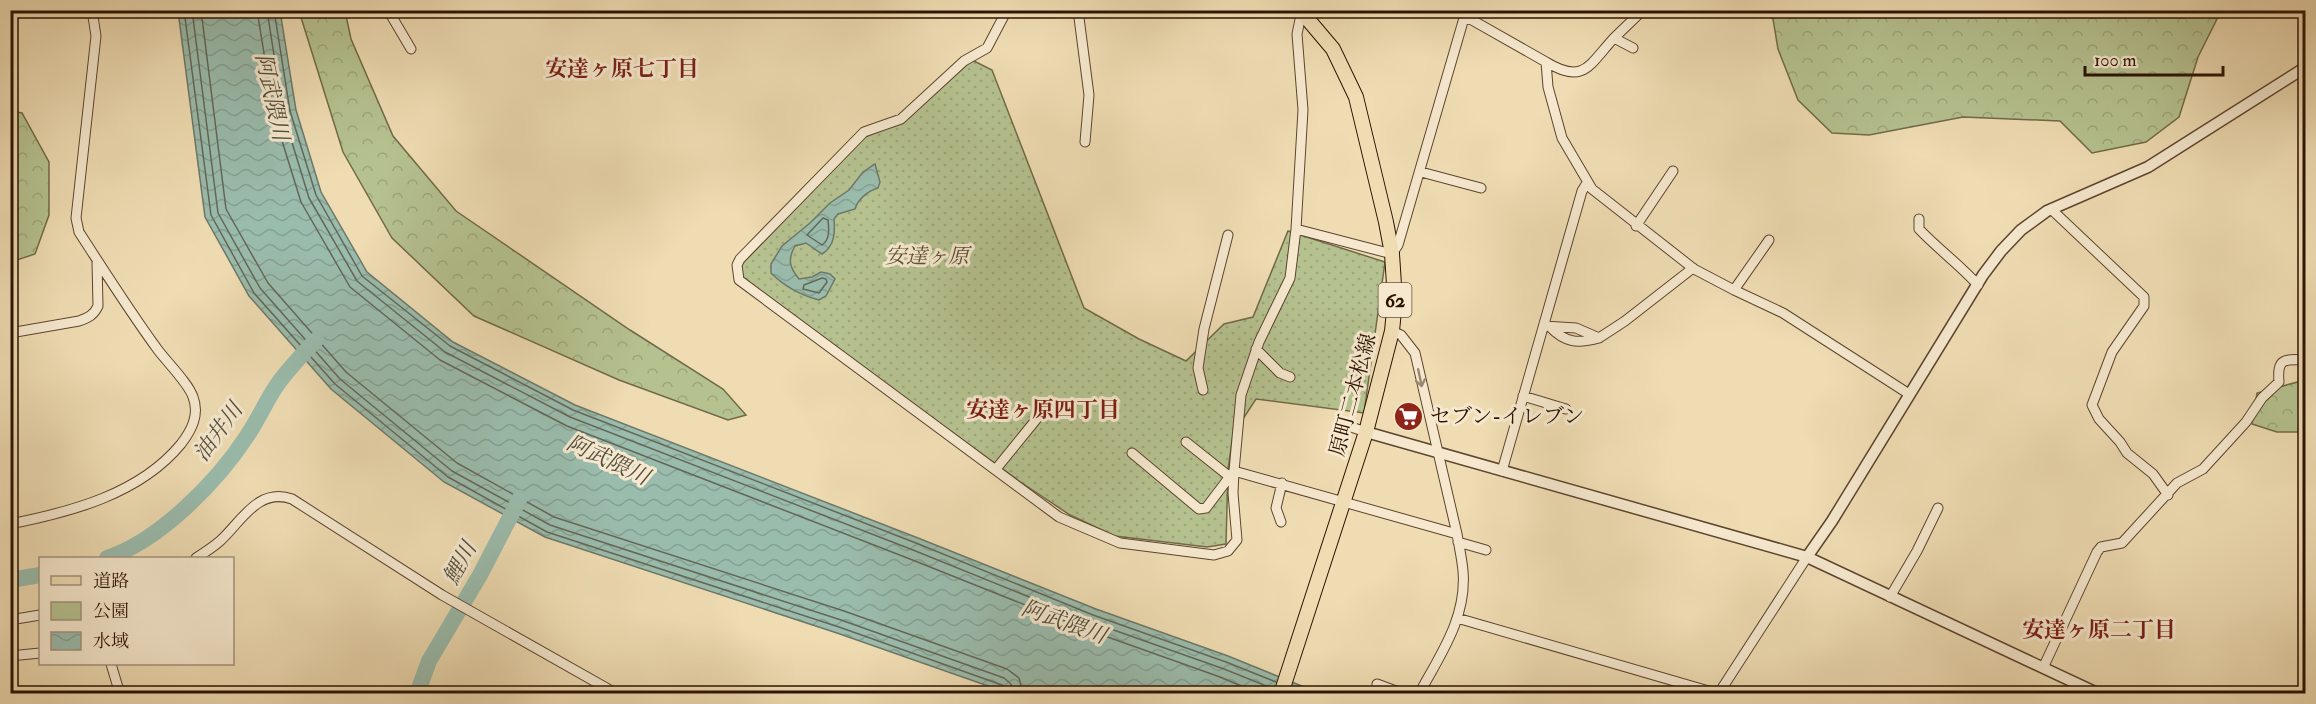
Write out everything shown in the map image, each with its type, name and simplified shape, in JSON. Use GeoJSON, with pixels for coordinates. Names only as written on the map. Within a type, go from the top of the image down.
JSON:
{"type":"FeatureCollection","features":[{"type":"Feature","properties":{"kind":"main road","name":"原町二本松線"},"geometry":{"type":"LineString","coordinates":[[1281,693],[1366,432],[1392,331],[1395,300],[1392,254],[1356,97],[1333,49],[1301,11]]}},
{"type":"Feature","properties":{"kind":"street"},"geometry":{"type":"LineString","coordinates":[[10,524],[52,516],[110,495],[137,482],[168,460],[192,426],[196,407],[193,396],[141,327],[79,232],[76,218],[96,36],[92,10]]}},
{"type":"Feature","properties":{"kind":"street"},"geometry":{"type":"LineString","coordinates":[[388,10],[411,49]]}},
{"type":"Feature","properties":{"kind":"street"},"geometry":{"type":"LineString","coordinates":[[1007,10],[987,48],[964,61],[901,119],[864,132],[740,259],[737,265],[740,280],[1059,517],[1116,542],[1214,555],[1228,551],[1237,540],[1232,474],[1241,395],[1256,349],[1290,278],[1296,229],[1303,110],[1297,34],[1301,11]]}},
{"type":"Feature","properties":{"kind":"street"},"geometry":{"type":"LineString","coordinates":[[1078,10],[1089,95],[1085,142]]}},
{"type":"Feature","properties":{"kind":"street"},"geometry":{"type":"LineString","coordinates":[[1296,229],[1392,254],[1398,245],[1421,172],[1464,14],[1561,71],[1578,73],[1585,69],[1644,10]]}},
{"type":"Feature","properties":{"kind":"street"},"geometry":{"type":"LineString","coordinates":[[1614,38],[1633,48]]}},
{"type":"Feature","properties":{"kind":"street"},"geometry":{"type":"LineString","coordinates":[[1546,62],[1548,87],[1562,138],[1587,183],[1636,226],[1693,268],[1783,313],[1909,394]]}},
{"type":"Feature","properties":{"kind":"street"},"geometry":{"type":"LineString","coordinates":[[1457,618],[1719,693],[1832,521],[1977,285],[2001,251],[2021,230],[2051,209],[2148,167],[2306,66]]}},
{"type":"Feature","properties":{"kind":"street"},"geometry":{"type":"LineString","coordinates":[[1636,226],[1673,171]]}},
{"type":"Feature","properties":{"kind":"street"},"geometry":{"type":"LineString","coordinates":[[1421,172],[1481,188]]}},
{"type":"Feature","properties":{"kind":"street"},"geometry":{"type":"LineString","coordinates":[[1502,471],[1546,326],[1582,191],[1587,183]]}},
{"type":"Feature","properties":{"kind":"street"},"geometry":{"type":"LineString","coordinates":[[2051,209],[2144,297],[2144,306],[2112,351],[2092,405],[2099,419],[2127,453],[2153,474],[2168,495]]}},
{"type":"Feature","properties":{"kind":"street"},"geometry":{"type":"LineString","coordinates":[[1919,219],[1919,229],[1977,285]]}},
{"type":"Feature","properties":{"kind":"street"},"geometry":{"type":"LineString","coordinates":[[1203,390],[1198,368],[1204,329],[1228,235]]}},
{"type":"Feature","properties":{"kind":"street"},"geometry":{"type":"LineString","coordinates":[[1734,290],[1769,240]]}},
{"type":"Feature","properties":{"kind":"street"},"geometry":{"type":"LineString","coordinates":[[10,333],[79,321],[89,317],[98,306],[97,260]]}},
{"type":"Feature","properties":{"kind":"street"},"geometry":{"type":"LineString","coordinates":[[1546,326],[1576,328],[1599,338],[1625,321],[1693,268]]}},
{"type":"Feature","properties":{"kind":"street"},"geometry":{"type":"LineString","coordinates":[[1392,331],[1401,335],[1415,353],[1463,573],[1460,608],[1453,632],[1419,693]]}},
{"type":"Feature","properties":{"kind":"street"},"geometry":{"type":"LineString","coordinates":[[1256,349],[1280,374],[1290,377]]}},
{"type":"Feature","properties":{"kind":"street"},"geometry":{"type":"LineString","coordinates":[[2043,668],[2101,547],[2122,543],[2177,483],[2203,469],[2246,422],[2262,398],[2279,382],[2280,363],[2288,360],[2306,360]]}},
{"type":"Feature","properties":{"kind":"street"},"geometry":{"type":"LineString","coordinates":[[1523,396],[1566,409]]}},
{"type":"Feature","properties":{"kind":"street"},"geometry":{"type":"LineString","coordinates":[[996,469],[1039,416]]}},
{"type":"Feature","properties":{"kind":"street"},"geometry":{"type":"LineString","coordinates":[[1339,423],[1438,454],[1807,557],[2098,693]]}},
{"type":"Feature","properties":{"kind":"street"},"geometry":{"type":"LineString","coordinates":[[1186,442],[1232,474],[1282,483],[1457,538],[1486,550]]}},
{"type":"Feature","properties":{"kind":"street"},"geometry":{"type":"LineString","coordinates":[[1132,453],[1199,509],[1206,507],[1232,474]]}},
{"type":"Feature","properties":{"kind":"street"},"geometry":{"type":"LineString","coordinates":[[1281,522],[1276,508],[1282,483]]}},
{"type":"Feature","properties":{"kind":"street"},"geometry":{"type":"LineString","coordinates":[[197,557],[220,541],[253,506],[262,500],[282,496],[292,500],[442,595],[617,693]]}},
{"type":"Feature","properties":{"kind":"street"},"geometry":{"type":"LineString","coordinates":[[1890,597],[1917,551],[1938,508]]}},
{"type":"Feature","properties":{"kind":"street"},"geometry":{"type":"LineString","coordinates":[[10,620],[39,615]]}},
{"type":"Feature","properties":{"kind":"street"},"geometry":{"type":"LineString","coordinates":[[10,656],[39,653]]}},
{"type":"Feature","properties":{"kind":"street"},"geometry":{"type":"LineString","coordinates":[[112,665],[120,693]]}},
{"type":"Feature","properties":{"kind":"street"},"geometry":{"type":"LineString","coordinates":[[1377,684],[1404,693]]}},
{"type":"Feature","properties":{"kind":"green space"},"geometry":{"type":"Polygon","coordinates":[[[299,11],[345,11],[351,39],[393,136],[456,211],[630,330],[723,389],[746,415],[728,420],[619,380],[474,316],[392,238],[343,152],[299,11]]]}},
{"type":"Feature","properties":{"kind":"green space"},"geometry":{"type":"Polygon","coordinates":[[[1761,11],[2221,11],[2198,57],[2179,117],[2146,142],[2092,153],[2060,121],[1963,117],[1869,135],[1832,133],[1798,100],[1778,49],[1773,19],[1761,11]]]}},
{"type":"Feature","properties":{"kind":"green space","name":"安達ヶ原"},"geometry":{"type":"Polygon","coordinates":[[[972,60],[992,70],[1084,308],[1139,339],[1186,361],[1224,324],[1253,317],[1288,231],[1385,262],[1364,413],[1256,399],[1233,434],[1228,470],[1226,544],[1207,547],[1115,536],[1070,515],[1019,481],[744,281],[740,274],[742,264],[865,137],[906,119],[972,60]]]}},
{"type":"Feature","properties":{"kind":"green space"},"geometry":{"type":"Polygon","coordinates":[[[11,111],[22,113],[49,162],[49,215],[35,254],[11,262],[11,111]]]}},
{"type":"Feature","properties":{"kind":"green space"},"geometry":{"type":"Polygon","coordinates":[[[2305,380],[2305,432],[2277,432],[2252,424],[2257,393],[2305,380]]]}},
{"type":"Feature","properties":{"kind":"water","name":"阿武隈川"},"geometry":{"type":"Polygon","coordinates":[[[178,11],[280,11],[296,110],[321,192],[367,272],[453,342],[575,405],[1096,609],[1228,656],[1319,693],[1008,693],[837,633],[545,537],[444,482],[331,389],[249,296],[205,217],[178,11]]]}},
{"type":"Feature","properties":{"kind":"water"},"geometry":{"type":"Polygon","coordinates":[[[875,164],[880,182],[878,188],[864,196],[855,209],[838,214],[834,219],[830,247],[822,254],[806,243],[795,246],[791,256],[793,271],[799,279],[812,277],[821,272],[830,274],[835,279],[826,296],[819,300],[805,296],[776,278],[771,273],[771,264],[782,246],[830,203],[849,190],[863,172],[875,164]]]}},
{"type":"Feature","properties":{"kind":"waterway","name":"油井川"},"geometry":{"type":"LineString","coordinates":[[110,557],[147,538],[185,508],[203,490],[235,454],[281,379],[316,340]]}},
{"type":"Feature","properties":{"kind":"waterway","name":"鯉川"},"geometry":{"type":"LineString","coordinates":[[417,694],[429,661],[480,575],[520,498]]}},
{"type":"Feature","properties":{"kind":"waterway","name":"油井川"},"geometry":{"type":"LineString","coordinates":[[10,580],[39,575]]}},
{"type":"Feature","properties":{"kind":"place","name":"セブン-イレブン"},"geometry":{"type":"Point","coordinates":[1409,416]}},
{"type":"Feature","properties":{"kind":"district","name":"安達ヶ原七丁目"},"geometry":{"type":"Point","coordinates":[622,69]}},
{"type":"Feature","properties":{"kind":"district","name":"安達ヶ原四丁目"},"geometry":{"type":"Point","coordinates":[1043,410]}},
{"type":"Feature","properties":{"kind":"district","name":"安達ヶ原二丁目"},"geometry":{"type":"Point","coordinates":[2099,630]}}]}
